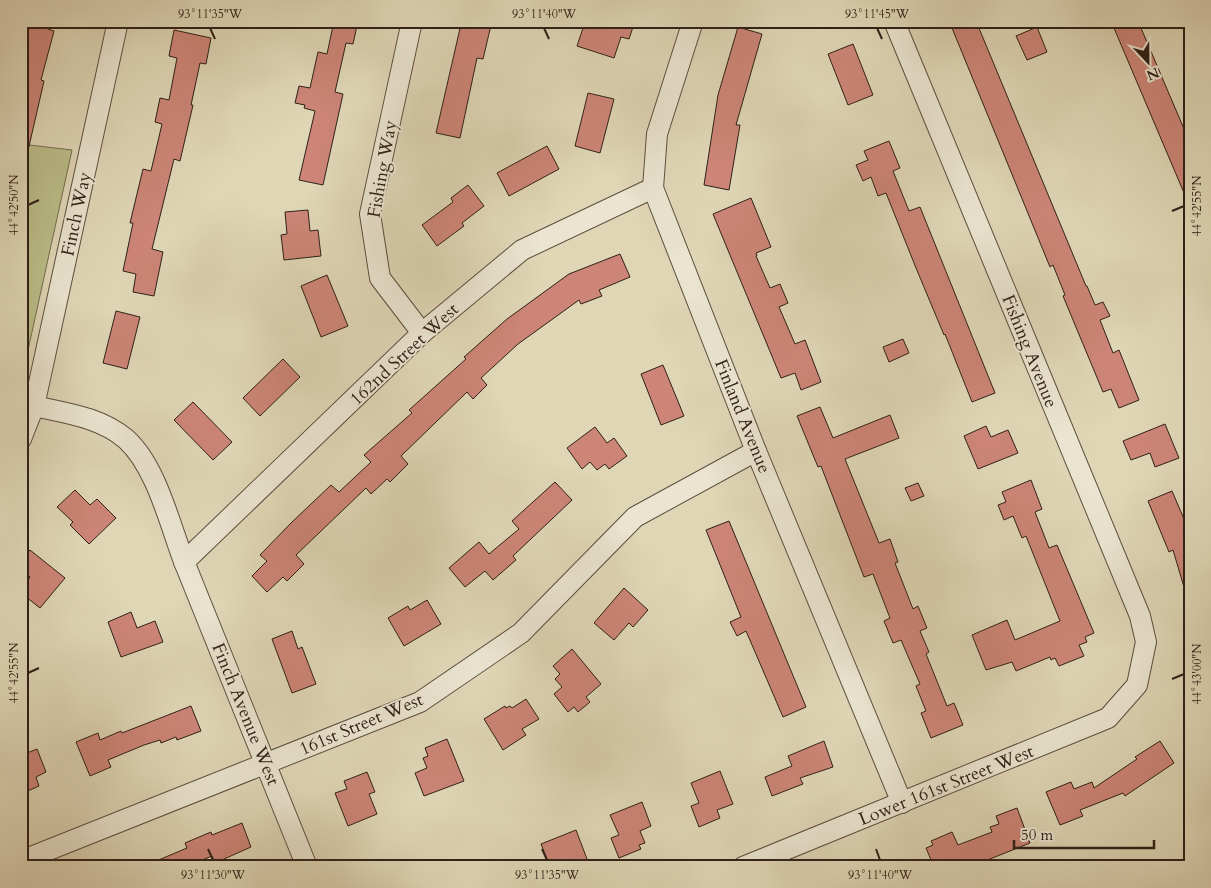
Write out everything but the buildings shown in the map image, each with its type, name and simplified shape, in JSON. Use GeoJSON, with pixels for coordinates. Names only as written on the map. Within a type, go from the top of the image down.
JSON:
{"type":"FeatureCollection","features":[{"type":"Feature","properties":{"kind":"street","name":"Finch Way"},"geometry":{"type":"LineString","coordinates":[[34,406],[118,21]]}},
{"type":"Feature","properties":{"kind":"street","name":"Fishing Way"},"geometry":{"type":"LineString","coordinates":[[412,21],[370,214],[380,278],[422,333]]}},
{"type":"Feature","properties":{"kind":"street","name":"Finland Avenue"},"geometry":{"type":"LineString","coordinates":[[693,21],[657,134],[653,188],[756,451],[902,803]]}},
{"type":"Feature","properties":{"kind":"street","name":"Fishing Avenue"},"geometry":{"type":"LineString","coordinates":[[894,21],[1140,616],[1146,642],[1137,685]]}},
{"type":"Feature","properties":{"kind":"street","name":"162nd Street West"},"geometry":{"type":"LineString","coordinates":[[184,562],[422,333],[522,250],[653,188]]}},
{"type":"Feature","properties":{"kind":"street"},"geometry":{"type":"LineString","coordinates":[[21,439],[34,406]]}},
{"type":"Feature","properties":{"kind":"street","name":"Finch Avenue West"},"geometry":{"type":"LineString","coordinates":[[34,406],[85,417],[108,427],[126,439],[141,457],[153,478],[184,562],[307,867]]}},
{"type":"Feature","properties":{"kind":"street","name":"161st Street West"},"geometry":{"type":"LineString","coordinates":[[21,861],[420,702],[521,633],[635,517],[756,451]]}},
{"type":"Feature","properties":{"kind":"street","name":"Lower 161st Street West"},"geometry":{"type":"LineString","coordinates":[[744,867],[1108,718],[1137,685]]}},
{"type":"Feature","properties":{"kind":"green space"},"geometry":{"type":"Polygon","coordinates":[[[21,144],[72,150],[21,382],[21,144]]]}}]}
